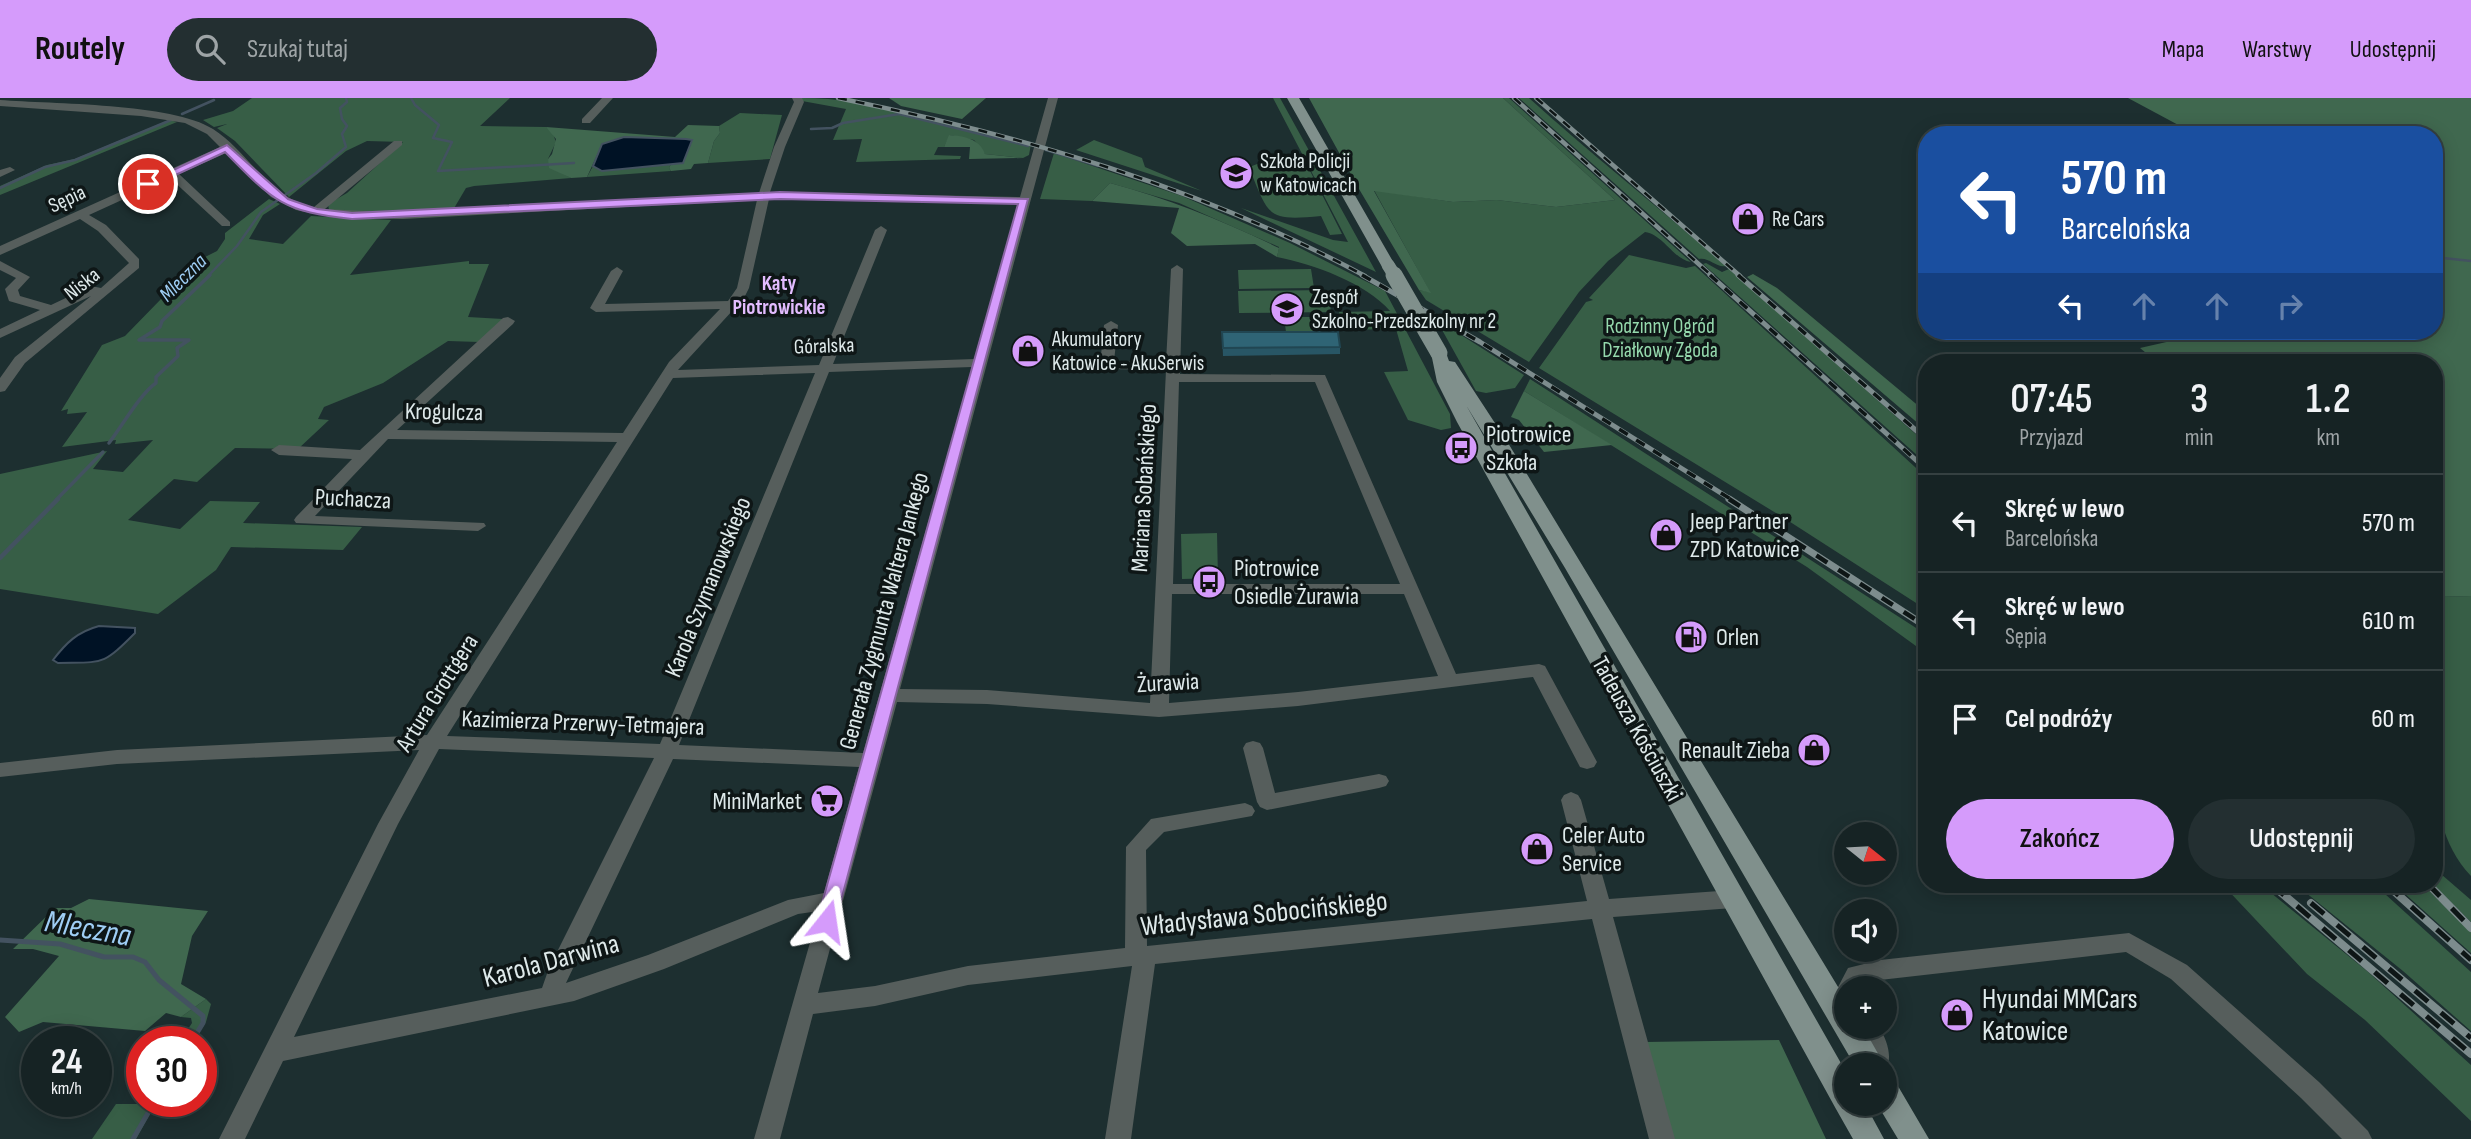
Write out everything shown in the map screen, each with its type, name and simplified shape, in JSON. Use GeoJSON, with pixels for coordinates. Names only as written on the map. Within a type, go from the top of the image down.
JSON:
{"type":"FeatureCollection","features":[{"type":"Feature","properties":{"kind":"main road","name":"Tadeusza Kościuszki"},"geometry":{"type":"LineString","coordinates":[[1293,98],[1439,354],[1460,380],[1499,443],[1834,1004]]}},
{"type":"Feature","properties":{"kind":"main road","name":"Tadeusza Kościuszki"},"geometry":{"type":"LineString","coordinates":[[1439,354],[1445,382],[1466,422],[1834,1078]]}},
{"type":"Feature","properties":{"kind":"main road"},"geometry":{"type":"LineString","coordinates":[[1897,1110],[1914,1139]]}},
{"type":"Feature","properties":{"kind":"main road"},"geometry":{"type":"LineString","coordinates":[[1856,1116],[1869,1139]]}},
{"type":"Feature","properties":{"kind":"street"},"geometry":{"type":"LineString","coordinates":[[65,108],[86,98]]}},
{"type":"Feature","properties":{"kind":"street"},"geometry":{"type":"LineString","coordinates":[[586,121],[608,98]]}},
{"type":"Feature","properties":{"kind":"street","name":"Artura Grottgera"},"geometry":{"type":"LineString","coordinates":[[232,1139],[388,824],[433,742],[670,374],[690,347],[733,305],[743,288],[762,196],[788,122],[799,102],[797,98]]}},
{"type":"Feature","properties":{"kind":"street","name":"Generała Zygmunta Waltera Jankego"},"geometry":{"type":"LineString","coordinates":[[767,1139],[1053,98]]}},
{"type":"Feature","properties":{"kind":"street"},"geometry":{"type":"LineString","coordinates":[[0,103],[149,113],[201,124],[280,198],[315,212],[352,216],[403,216],[762,196],[1024,201]]}},
{"type":"Feature","properties":{"kind":"street"},"geometry":{"type":"LineString","coordinates":[[315,212],[398,144]]}},
{"type":"Feature","properties":{"kind":"street","name":"Sępia"},"geometry":{"type":"LineString","coordinates":[[0,251],[227,148]]}},
{"type":"Feature","properties":{"kind":"street"},"geometry":{"type":"LineString","coordinates":[[171,173],[226,224]]}},
{"type":"Feature","properties":{"kind":"street","name":"Niska"},"geometry":{"type":"LineString","coordinates":[[0,388],[20,360],[133,268],[135,262],[102,228],[80,214]]}},
{"type":"Feature","properties":{"kind":"street","name":"Karola Szymanowskiego"},"geometry":{"type":"LineString","coordinates":[[551,996],[557,975],[667,751],[881,230]]}},
{"type":"Feature","properties":{"kind":"street"},"geometry":{"type":"LineString","coordinates":[[0,265],[24,276],[11,289],[14,298],[51,310],[78,312]]}},
{"type":"Feature","properties":{"kind":"street","name":"Mariana Sobańskiego"},"geometry":{"type":"LineString","coordinates":[[1159,710],[1177,269]]}},
{"type":"Feature","properties":{"kind":"street"},"geometry":{"type":"LineString","coordinates":[[617,271],[596,308],[733,305]]}},
{"type":"Feature","properties":{"kind":"street"},"geometry":{"type":"LineString","coordinates":[[0,334],[127,274]]}},
{"type":"Feature","properties":{"kind":"street","name":"Krogulcza"},"geometry":{"type":"LineString","coordinates":[[384,434],[508,321]]}},
{"type":"Feature","properties":{"kind":"street"},"geometry":{"type":"LineString","coordinates":[[1111,325],[1107,365],[1174,372],[1320,378],[1450,679]]}},
{"type":"Feature","properties":{"kind":"street","name":"Góralska"},"geometry":{"type":"LineString","coordinates":[[670,374],[980,363]]}},
{"type":"Feature","properties":{"kind":"street","name":"Krogulcza"},"geometry":{"type":"LineString","coordinates":[[384,434],[629,438]]}},
{"type":"Feature","properties":{"kind":"street","name":"Puchacza"},"geometry":{"type":"LineString","coordinates":[[384,434],[302,520],[478,526]]}},
{"type":"Feature","properties":{"kind":"street"},"geometry":{"type":"LineString","coordinates":[[279,450],[362,455]]}},
{"type":"Feature","properties":{"kind":"street"},"geometry":{"type":"LineString","coordinates":[[1164,589],[1412,589]]}},
{"type":"Feature","properties":{"kind":"street","name":"Żurawia"},"geometry":{"type":"LineString","coordinates":[[889,695],[987,697],[1159,710],[1298,699],[1539,670],[1587,762]]}},
{"type":"Feature","properties":{"kind":"street","name":"Kazimierza Przerwy-Tetmajera"},"geometry":{"type":"LineString","coordinates":[[0,770],[117,757],[433,742],[871,760]]}},
{"type":"Feature","properties":{"kind":"street"},"geometry":{"type":"LineString","coordinates":[[1253,748],[1267,802],[1379,781]]}},
{"type":"Feature","properties":{"kind":"street"},"geometry":{"type":"LineString","coordinates":[[1571,800],[1662,1139]]}},
{"type":"Feature","properties":{"kind":"street"},"geometry":{"type":"LineString","coordinates":[[1118,1139],[1141,958],[1136,847],[1158,825],[1245,811]]}},
{"type":"Feature","properties":{"kind":"street","name":"Władysława Sobocińskiego"},"geometry":{"type":"LineString","coordinates":[[804,1004],[831,1004],[987,972],[1600,908],[1733,899]]}},
{"type":"Feature","properties":{"kind":"street","name":"Karola Darwina"},"geometry":{"type":"LineString","coordinates":[[275,1052],[551,996],[628,973],[796,906],[832,900]]}},
{"type":"Feature","properties":{"kind":"street"},"geometry":{"type":"LineString","coordinates":[[1855,976],[1880,970],[2129,942],[2179,972],[2310,1090],[2359,1139]]}},
{"type":"Feature","properties":{"kind":"green space"},"geometry":{"type":"Polygon","coordinates":[[[252,98],[510,98],[480,126],[546,127],[552,131],[556,142],[548,159],[554,169],[571,178],[466,188],[453,210],[373,213],[329,210],[328,204],[347,193],[403,142],[367,141],[346,151],[289,197],[235,141],[217,128],[227,124],[214,127],[203,120],[233,111],[252,98]]]}},
{"type":"Feature","properties":{"kind":"green space"},"geometry":{"type":"Polygon","coordinates":[[[802,98],[859,103],[946,122],[1031,144],[1029,155],[1023,158],[985,154],[974,140],[950,135],[944,147],[938,147],[934,155],[961,156],[960,159],[856,162],[862,139],[833,140],[846,109],[802,101],[802,98]]]}},
{"type":"Feature","properties":{"kind":"green space"},"geometry":{"type":"Polygon","coordinates":[[[889,98],[986,98],[962,119],[901,106],[889,98]]]}},
{"type":"Feature","properties":{"kind":"green space"},"geometry":{"type":"Polygon","coordinates":[[[1273,98],[1280,98],[1376,272],[1241,208],[1333,240],[1348,242],[1273,98]]]}},
{"type":"Feature","properties":{"kind":"green space"},"geometry":{"type":"Polygon","coordinates":[[[1309,98],[1503,98],[1615,200],[1556,207],[1497,200],[1453,202],[1374,191],[1431,293],[1419,290],[1309,98]]]}},
{"type":"Feature","properties":{"kind":"green space","name":"Rodzinny Ogród Działkowy Zgoda"},"geometry":{"type":"Polygon","coordinates":[[[1503,98],[1509,98],[1691,262],[1679,256],[1652,234],[1645,232],[1608,261],[1579,292],[1529,362],[1426,300],[1419,290],[1430,292],[1374,190],[1453,202],[1497,200],[1556,207],[1615,200],[1503,98]]]}},
{"type":"Feature","properties":{"kind":"green space"},"geometry":{"type":"Polygon","coordinates":[[[1519,98],[1529,98],[1726,266],[1699,259],[1519,98]]]}},
{"type":"Feature","properties":{"kind":"green space"},"geometry":{"type":"Polygon","coordinates":[[[2128,98],[2471,98],[2471,596],[2443,597],[2443,354],[2147,354],[2140,348],[2175,340],[2443,340],[2443,126],[2180,126],[2128,98]]]}},
{"type":"Feature","properties":{"kind":"green space"},"geometry":{"type":"Polygon","coordinates":[[[740,113],[782,115],[770,159],[708,163],[714,141],[720,133],[719,126],[740,113]]]}},
{"type":"Feature","properties":{"kind":"green space"},"geometry":{"type":"Polygon","coordinates":[[[169,120],[177,122],[0,195],[0,186],[47,165],[75,159],[169,120]]]}},
{"type":"Feature","properties":{"kind":"green space"},"geometry":{"type":"Polygon","coordinates":[[[688,125],[719,126],[720,133],[714,141],[708,163],[694,164],[691,169],[671,171],[671,164],[683,163],[691,144],[624,137],[602,144],[587,177],[571,178],[549,168],[548,159],[556,139],[546,127],[675,137],[688,125]]]}},
{"type":"Feature","properties":{"kind":"green space"},"geometry":{"type":"Polygon","coordinates":[[[949,135],[966,137],[979,145],[985,154],[1023,158],[969,159],[970,147],[944,147],[949,135]]]}},
{"type":"Feature","properties":{"kind":"green space"},"geometry":{"type":"Polygon","coordinates":[[[1094,140],[1142,158],[1145,167],[1202,191],[1076,150],[1094,140]]]}},
{"type":"Feature","properties":{"kind":"green space"},"geometry":{"type":"Polygon","coordinates":[[[1054,153],[1182,196],[1290,243],[1385,291],[1450,414],[1451,428],[1441,430],[1408,420],[1384,372],[1408,371],[1396,329],[1343,330],[1339,312],[1390,311],[1380,301],[1338,276],[1277,257],[1279,247],[1179,203],[1110,183],[1092,201],[1040,199],[1054,153]]]}},
{"type":"Feature","properties":{"kind":"green space"},"geometry":{"type":"Polygon","coordinates":[[[1303,157],[1342,234],[1330,235],[1321,216],[1280,216],[1267,207],[1262,198],[1250,170],[1252,166],[1270,159],[1303,157]]]}},
{"type":"Feature","properties":{"kind":"green space"},"geometry":{"type":"Polygon","coordinates":[[[671,164],[671,171],[587,177],[593,166],[602,171],[671,164]]]}},
{"type":"Feature","properties":{"kind":"green space"},"geometry":{"type":"Polygon","coordinates":[[[1110,183],[1175,203],[1238,229],[1279,248],[1277,257],[1255,244],[1187,246],[1171,233],[1179,208],[1092,201],[1110,183]]]}},
{"type":"Feature","properties":{"kind":"green space"},"geometry":{"type":"Polygon","coordinates":[[[269,199],[280,204],[263,215],[249,239],[283,244],[311,216],[391,220],[350,275],[469,261],[469,264],[489,264],[468,317],[503,319],[479,342],[448,341],[383,383],[324,407],[318,419],[329,420],[298,449],[235,448],[197,482],[174,479],[128,520],[180,529],[210,501],[260,502],[243,523],[362,527],[343,550],[231,547],[216,570],[158,614],[0,589],[0,474],[107,451],[93,469],[123,472],[153,440],[115,444],[116,440],[62,447],[87,412],[67,414],[68,409],[61,411],[102,345],[125,336],[199,260],[217,251],[225,239],[225,233],[269,199]]]}},
{"type":"Feature","properties":{"kind":"green space","name":"Rodzinny Ogród Działkowy Zgoda"},"geometry":{"type":"Polygon","coordinates":[[[1629,255],[1686,268],[1695,266],[1918,470],[1918,604],[1784,518],[1539,368],[1586,302],[1593,300],[1589,298],[1629,255]]]}},
{"type":"Feature","properties":{"kind":"green space"},"geometry":{"type":"Polygon","coordinates":[[[1703,264],[1722,272],[1729,269],[1918,436],[1918,456],[1703,264]]]}},
{"type":"Feature","properties":{"kind":"green space"},"geometry":{"type":"Polygon","coordinates":[[[1311,269],[1314,288],[1239,289],[1238,270],[1311,269]]]}},
{"type":"Feature","properties":{"kind":"green space"},"geometry":{"type":"Polygon","coordinates":[[[1753,274],[1777,288],[1918,406],[1918,423],[1747,277],[1753,274]]]}},
{"type":"Feature","properties":{"kind":"green space"},"geometry":{"type":"Polygon","coordinates":[[[1328,290],[1331,312],[1239,313],[1238,291],[1328,290]]]}},
{"type":"Feature","properties":{"kind":"green space"},"geometry":{"type":"Polygon","coordinates":[[[1284,317],[1334,317],[1336,331],[1286,332],[1284,317]]]}},
{"type":"Feature","properties":{"kind":"green space"},"geometry":{"type":"Polygon","coordinates":[[[1436,319],[1524,375],[1515,388],[1486,393],[1476,391],[1436,319]]]}},
{"type":"Feature","properties":{"kind":"green space"},"geometry":{"type":"Polygon","coordinates":[[[1530,379],[1918,629],[1918,647],[1807,567],[1524,391],[1530,379]]]}},
{"type":"Feature","properties":{"kind":"green space"},"geometry":{"type":"Polygon","coordinates":[[[1524,391],[1612,445],[1544,452],[1519,420],[1511,417],[1524,391]]]}},
{"type":"Feature","properties":{"kind":"green space"},"geometry":{"type":"Polygon","coordinates":[[[1217,533],[1218,578],[1182,579],[1181,534],[1217,533]]]}},
{"type":"Feature","properties":{"kind":"green space"},"geometry":{"type":"Polygon","coordinates":[[[2471,596],[2471,876],[2457,858],[2443,825],[2443,597],[2471,596]]]}},
{"type":"Feature","properties":{"kind":"green space"},"geometry":{"type":"Polygon","coordinates":[[[2443,876],[2471,900],[2471,922],[2442,893],[2443,876]]]}},
{"type":"Feature","properties":{"kind":"green space"},"geometry":{"type":"Polygon","coordinates":[[[2230,893],[2271,893],[2367,971],[2471,1065],[2471,1121],[2365,1020],[2307,974],[2230,893]]]}},
{"type":"Feature","properties":{"kind":"green space"},"geometry":{"type":"Polygon","coordinates":[[[2306,893],[2384,893],[2471,972],[2471,1031],[2403,971],[2306,893]]]}},
{"type":"Feature","properties":{"kind":"green space"},"geometry":{"type":"Polygon","coordinates":[[[2404,893],[2431,893],[2471,932],[2471,953],[2404,893]]]}},
{"type":"Feature","properties":{"kind":"green space"},"geometry":{"type":"Polygon","coordinates":[[[89,899],[208,911],[192,936],[181,984],[206,999],[181,1017],[166,1013],[151,1026],[126,1026],[126,1029],[43,1022],[33,1026],[21,1026],[19,1032],[5,1017],[59,956],[33,949],[13,949],[55,908],[71,908],[89,899]]]}},
{"type":"Feature","properties":{"kind":"green space"},"geometry":{"type":"Polygon","coordinates":[[[206,999],[211,1004],[203,1026],[190,1026],[191,1018],[181,1017],[206,999]]]}},
{"type":"Feature","properties":{"kind":"green space"},"geometry":{"type":"Polygon","coordinates":[[[1779,1040],[1826,1139],[1673,1139],[1645,1042],[1779,1040]]]}},
{"type":"Feature","properties":{"kind":"green space"},"geometry":{"type":"Polygon","coordinates":[[[116,1104],[126,1104],[126,1117],[148,1117],[136,1139],[92,1139],[107,1117],[112,1117],[112,1110],[116,1104]]]}},
{"type":"Feature","properties":{"kind":"water"},"geometry":{"type":"Polygon","coordinates":[[[624,137],[692,140],[683,163],[602,171],[593,166],[602,144],[624,137]]]}},
{"type":"Feature","properties":{"kind":"water"},"geometry":{"type":"Polygon","coordinates":[[[99,626],[135,628],[135,633],[116,651],[101,660],[58,663],[53,660],[73,639],[84,631],[99,626]]]}},
{"type":"Feature","properties":{"kind":"building"},"geometry":{"type":"Polygon","coordinates":[[[1222,332],[1338,332],[1340,347],[1223,348],[1222,332]]]}},
{"type":"Feature","properties":{"kind":"waterway","name":"Mleczna"},"geometry":{"type":"LineString","coordinates":[[208,276],[237,246],[261,212],[316,173],[346,147],[342,134],[347,126],[342,119],[340,108],[347,102],[346,98]]}},
{"type":"Feature","properties":{"kind":"waterway"},"geometry":{"type":"LineString","coordinates":[[411,98],[415,105],[439,125],[433,138],[452,142],[438,171],[574,163]]}},
{"type":"Feature","properties":{"kind":"waterway"},"geometry":{"type":"LineString","coordinates":[[182,114],[214,100]]}},
{"type":"Feature","properties":{"kind":"waterway"},"geometry":{"type":"LineString","coordinates":[[811,129],[832,128],[843,123],[899,114],[1028,146]]}},
{"type":"Feature","properties":{"kind":"waterway"},"geometry":{"type":"LineString","coordinates":[[0,188],[45,167],[75,160],[171,120]]}},
{"type":"Feature","properties":{"kind":"waterway"},"geometry":{"type":"LineString","coordinates":[[1046,150],[1098,166]]}},
{"type":"Feature","properties":{"kind":"waterway"},"geometry":{"type":"LineString","coordinates":[[2443,258],[2471,261]]}},
{"type":"Feature","properties":{"kind":"waterway","name":"Mleczna"},"geometry":{"type":"LineString","coordinates":[[109,443],[138,402],[156,383],[156,377],[178,356],[177,348],[189,340],[139,340],[160,327],[162,321],[210,275]]}},
{"type":"Feature","properties":{"kind":"waterway","name":"Mleczna"},"geometry":{"type":"LineString","coordinates":[[56,500],[103,452]]}},
{"type":"Feature","properties":{"kind":"waterway","name":"Mleczna"},"geometry":{"type":"LineString","coordinates":[[0,558],[58,499]]}},
{"type":"Feature","properties":{"kind":"waterway","name":"Mleczna"},"geometry":{"type":"LineString","coordinates":[[0,940],[60,944],[104,957],[133,957],[145,962],[159,980],[203,1016],[201,1026]]}},
{"type":"Feature","properties":{"kind":"waterway","name":"Mleczna"},"geometry":{"type":"LineString","coordinates":[[133,1139],[146,1117]]}},
{"type":"Feature","properties":{"kind":"railway"},"geometry":{"type":"LineString","coordinates":[[838,98],[1041,147],[1174,190],[1303,244],[1365,276]]}},
{"type":"Feature","properties":{"kind":"railway"},"geometry":{"type":"LineString","coordinates":[[1514,98],[1712,276]]}},
{"type":"Feature","properties":{"kind":"railway"},"geometry":{"type":"LineString","coordinates":[[1536,98],[1740,276]]}},
{"type":"Feature","properties":{"kind":"railway"},"geometry":{"type":"LineString","coordinates":[[1362,275],[1480,342],[1732,500]]}},
{"type":"Feature","properties":{"kind":"railway"},"geometry":{"type":"LineString","coordinates":[[1710,275],[1918,462]]}},
{"type":"Feature","properties":{"kind":"railway"},"geometry":{"type":"LineString","coordinates":[[1738,275],[1918,432]]}},
{"type":"Feature","properties":{"kind":"railway"},"geometry":{"type":"LineString","coordinates":[[1729,499],[1918,621]]}},
{"type":"Feature","properties":{"kind":"railway"},"geometry":{"type":"LineString","coordinates":[[2282,893],[2471,1054]]}},
{"type":"Feature","properties":{"kind":"railway"},"geometry":{"type":"LineString","coordinates":[[2396,893],[2471,960]]}},
{"type":"Feature","properties":{"kind":"railway"},"geometry":{"type":"LineString","coordinates":[[2437,893],[2471,928]]}},
{"type":"Feature","properties":{"kind":"railway"},"geometry":{"type":"LineString","coordinates":[[2311,903],[2471,1038]]}},
{"type":"Feature","properties":{"kind":"place","name":"Szkoła Policji w Katowicach"},"geometry":{"type":"Point","coordinates":[1236,173]}},
{"type":"Feature","properties":{"kind":"place","name":"Re Cars"},"geometry":{"type":"Point","coordinates":[1748,219]}},
{"type":"Feature","properties":{"kind":"place","name":"Zespół Szkolno-Przedszkolny nr 2"},"geometry":{"type":"Point","coordinates":[1287,309]}},
{"type":"Feature","properties":{"kind":"place","name":"Akumulatory Katowice - AkuSerwis"},"geometry":{"type":"Point","coordinates":[1028,351]}},
{"type":"Feature","properties":{"kind":"place","name":"Piotrowice Szkoła"},"geometry":{"type":"Point","coordinates":[1461,448]}},
{"type":"Feature","properties":{"kind":"place","name":"Jeep Partner ZPD Katowice"},"geometry":{"type":"Point","coordinates":[1666,535]}},
{"type":"Feature","properties":{"kind":"place","name":"Piotrowice Osiedle Żurawia"},"geometry":{"type":"Point","coordinates":[1209,582]}},
{"type":"Feature","properties":{"kind":"place","name":"Orlen"},"geometry":{"type":"Point","coordinates":[1691,637]}},
{"type":"Feature","properties":{"kind":"place","name":"Renault Zieba"},"geometry":{"type":"Point","coordinates":[1814,750]}},
{"type":"Feature","properties":{"kind":"place","name":"MiniMarket"},"geometry":{"type":"Point","coordinates":[827,801]}},
{"type":"Feature","properties":{"kind":"place","name":"Celer Auto Service"},"geometry":{"type":"Point","coordinates":[1537,849]}},
{"type":"Feature","properties":{"kind":"place","name":"Hyundai MMCars Katowice"},"geometry":{"type":"Point","coordinates":[1957,1015]}},
{"type":"Feature","properties":{"kind":"district","name":"Kąty Piotrowickie"},"geometry":{"type":"Point","coordinates":[779,295]}},
{"type":"Feature","properties":{"kind":"route"},"geometry":{"type":"LineString","coordinates":[[148,184],[227,148],[275,195],[300,208],[336,215],[428,215],[780,195],[1024,201],[827,921]]}}]}
